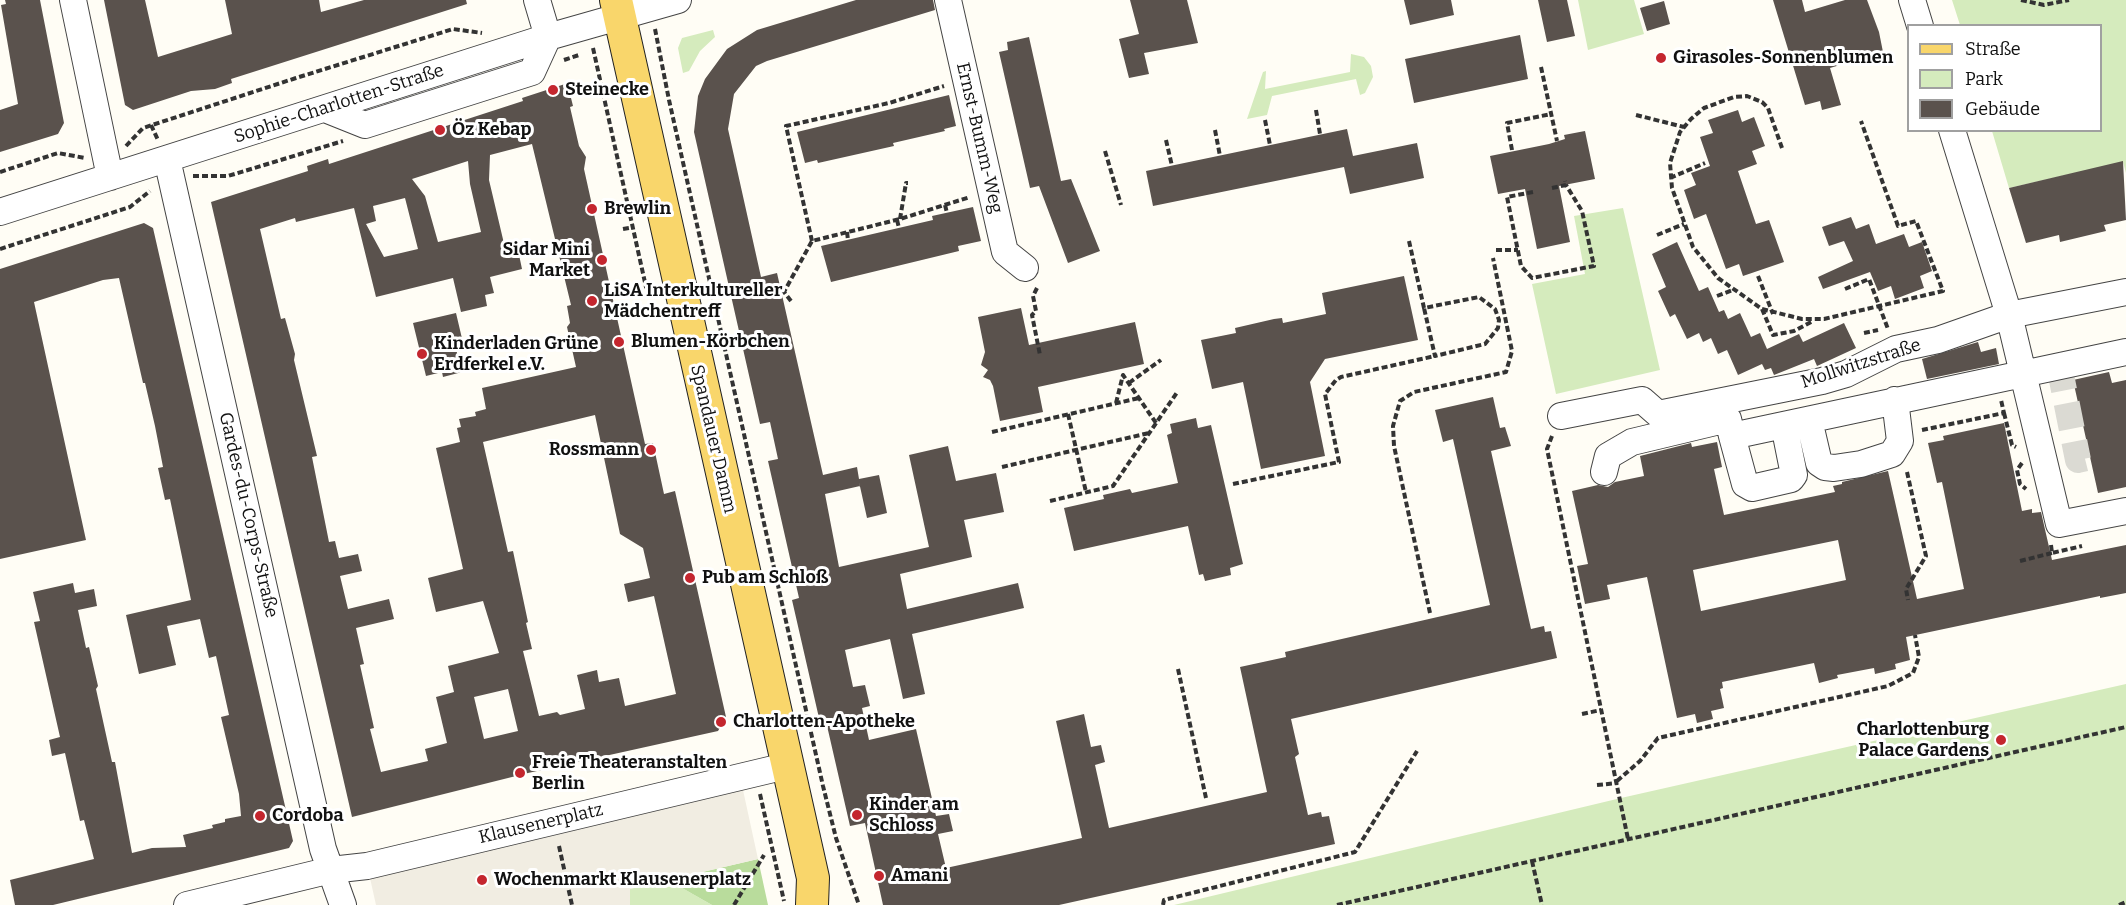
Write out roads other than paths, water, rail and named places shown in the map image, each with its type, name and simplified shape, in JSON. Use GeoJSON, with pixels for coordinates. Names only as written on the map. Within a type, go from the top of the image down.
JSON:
{"type":"FeatureCollection","features":[{"type":"Feature","properties":{"kind":"main road","name":"Spandauer Damm"},"geometry":{"type":"LineString","coordinates":[[617,8],[812,892],[830,905]]}},
{"type":"Feature","properties":{"kind":"street"},"geometry":{"type":"LineString","coordinates":[[73,0],[110,177]]}},
{"type":"Feature","properties":{"kind":"street"},"geometry":{"type":"LineString","coordinates":[[537,0],[548,37]]}},
{"type":"Feature","properties":{"kind":"street","name":"Sophie-Charlotten-Straße"},"geometry":{"type":"LineString","coordinates":[[0,212],[548,37],[617,8],[678,0]]}},
{"type":"Feature","properties":{"kind":"street","name":"Ernst-Bumm-Weg"},"geometry":{"type":"LineString","coordinates":[[948,0],[1005,252],[1031,277]]}},
{"type":"Feature","properties":{"kind":"street"},"geometry":{"type":"LineString","coordinates":[[1912,0],[1919,24]]}},
{"type":"Feature","properties":{"kind":"street"},"geometry":{"type":"LineString","coordinates":[[1953,132],[2010,315],[2059,524],[2126,511]]}},
{"type":"Feature","properties":{"kind":"street","name":"Gardes-du-Corps-Straße"},"geometry":{"type":"LineString","coordinates":[[167,159],[323,849],[331,870]]}},
{"type":"Feature","properties":{"kind":"street","name":"Mollwitzstraße"},"geometry":{"type":"LineString","coordinates":[[1561,416],[1642,400],[1658,414],[1822,381],[1846,374],[1896,349],[1938,340],[2010,315],[2126,292]]}},
{"type":"Feature","properties":{"kind":"street"},"geometry":{"type":"LineString","coordinates":[[1732,436],[2126,352]]}},
{"type":"Feature","properties":{"kind":"street"},"geometry":{"type":"LineString","coordinates":[[1797,422],[1819,463],[1825,467],[1841,468],[1881,459],[1892,454],[1900,441],[1895,400]]}},
{"type":"Feature","properties":{"kind":"street"},"geometry":{"type":"LineString","coordinates":[[1604,472],[1608,456],[1632,442],[1728,419],[1745,484],[1752,488],[1791,478],[1819,463]]}},
{"type":"Feature","properties":{"kind":"street"},"geometry":{"type":"LineString","coordinates":[[1794,475],[1797,422]]}},
{"type":"Feature","properties":{"kind":"street","name":"Klausenerplatz"},"geometry":{"type":"LineString","coordinates":[[186,905],[331,870],[367,866],[786,766]]}},
{"type":"Feature","properties":{"kind":"street"},"geometry":{"type":"LineString","coordinates":[[331,870],[343,905]]}},
{"type":"Feature","properties":{"kind":"tunnel"},"geometry":{"type":"LineString","coordinates":[[2059,365],[2078,460],[2090,457]]}},
{"type":"Feature","properties":{"kind":"place","name":"Girasoles-Sonnenblumen"},"geometry":{"type":"Point","coordinates":[1661,58]}},
{"type":"Feature","properties":{"kind":"place","name":"Steinecke"},"geometry":{"type":"Point","coordinates":[553,90]}},
{"type":"Feature","properties":{"kind":"place","name":"Öz Kebap"},"geometry":{"type":"Point","coordinates":[440,130]}},
{"type":"Feature","properties":{"kind":"place","name":"Brewlin"},"geometry":{"type":"Point","coordinates":[592,209]}},
{"type":"Feature","properties":{"kind":"place","name":"Sidar Mini Market"},"geometry":{"type":"Point","coordinates":[602,260]}},
{"type":"Feature","properties":{"kind":"place","name":"LiSA Interkultureller Mädchentreff"},"geometry":{"type":"Point","coordinates":[592,301]}},
{"type":"Feature","properties":{"kind":"place","name":"Blumen-Körbchen"},"geometry":{"type":"Point","coordinates":[619,342]}},
{"type":"Feature","properties":{"kind":"place","name":"Kinderladen Grüne Erdferkel e.V."},"geometry":{"type":"Point","coordinates":[422,354]}},
{"type":"Feature","properties":{"kind":"place","name":"Rossmann"},"geometry":{"type":"Point","coordinates":[651,450]}},
{"type":"Feature","properties":{"kind":"place","name":"Pub am Schloß"},"geometry":{"type":"Point","coordinates":[690,578]}},
{"type":"Feature","properties":{"kind":"place","name":"Charlotten-Apotheke"},"geometry":{"type":"Point","coordinates":[721,722]}},
{"type":"Feature","properties":{"kind":"place","name":"Charlottenburg Palace Gardens"},"geometry":{"type":"Point","coordinates":[2001,740]}},
{"type":"Feature","properties":{"kind":"place","name":"Freie Theateranstalten Berlin"},"geometry":{"type":"Point","coordinates":[520,773]}},
{"type":"Feature","properties":{"kind":"place","name":"Kinder am Schloss"},"geometry":{"type":"Point","coordinates":[857,815]}},
{"type":"Feature","properties":{"kind":"place","name":"Cordoba"},"geometry":{"type":"Point","coordinates":[260,816]}},
{"type":"Feature","properties":{"kind":"place","name":"Amani"},"geometry":{"type":"Point","coordinates":[879,876]}},
{"type":"Feature","properties":{"kind":"place","name":"Wochenmarkt Klausenerplatz"},"geometry":{"type":"Point","coordinates":[482,880]}}]}
